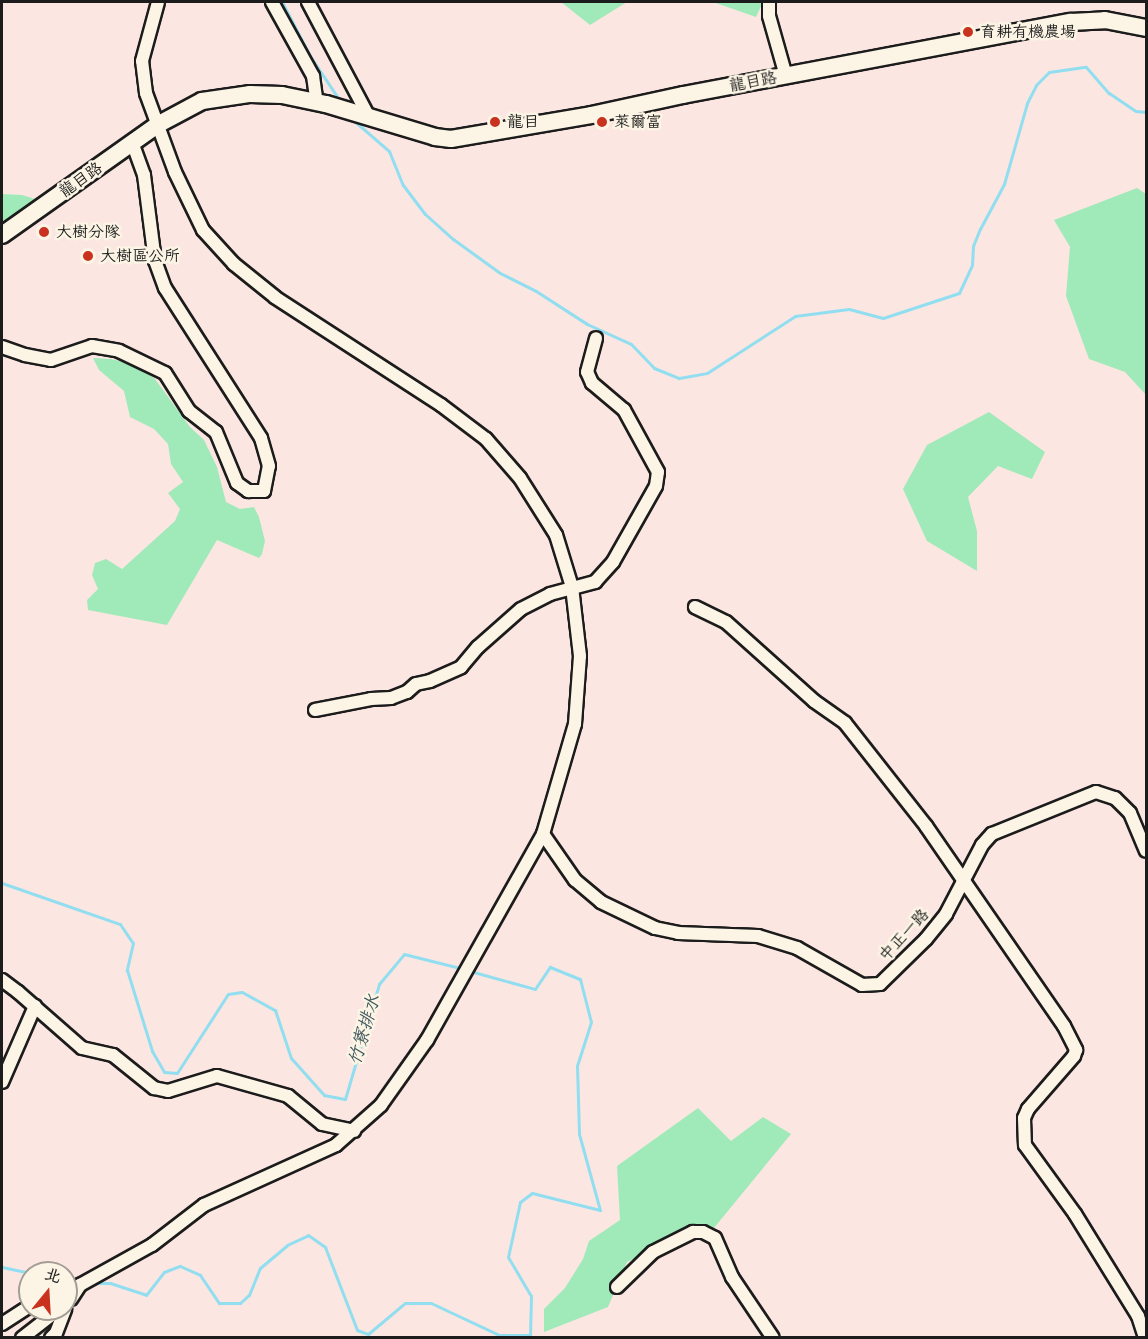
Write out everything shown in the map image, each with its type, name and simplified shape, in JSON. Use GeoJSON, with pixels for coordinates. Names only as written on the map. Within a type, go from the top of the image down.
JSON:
{"type":"FeatureCollection","features":[{"type":"Feature","properties":{"kind":"street"},"geometry":{"type":"LineString","coordinates":[[78,1291],[93,1278],[152,1245],[204,1205],[336,1145],[381,1105],[427,1040],[543,834],[575,724],[580,656],[572,587],[556,535],[520,478],[486,440],[441,405],[275,297],[234,264],[203,230],[176,172],[159,124],[150,110],[142,60],[158,2]]}},
{"type":"Feature","properties":{"kind":"street"},"geometry":{"type":"LineString","coordinates":[[272,2],[313,76],[322,103]]}},
{"type":"Feature","properties":{"kind":"street"},"geometry":{"type":"LineString","coordinates":[[308,2],[370,119]]}},
{"type":"Feature","properties":{"kind":"street"},"geometry":{"type":"LineString","coordinates":[[769,2],[769,16],[786,76]]}},
{"type":"Feature","properties":{"kind":"street","name":"龍目路"},"geometry":{"type":"LineString","coordinates":[[2,235],[159,124],[202,101],[250,94],[282,95],[322,103],[435,138],[451,139],[591,115],[1071,22],[1105,20],[1142,27]]}},
{"type":"Feature","properties":{"kind":"street"},"geometry":{"type":"LineString","coordinates":[[2,347],[51,360],[92,346],[119,351],[165,373],[189,411],[216,432],[237,483],[248,491],[264,491],[269,466],[261,438],[162,279],[155,261],[144,175],[133,144]]}},
{"type":"Feature","properties":{"kind":"street"},"geometry":{"type":"LineString","coordinates":[[315,710],[371,699],[391,698],[407,692],[416,684],[430,681],[461,667],[478,647],[521,609],[549,594],[595,582],[613,562],[658,479],[658,467],[624,410],[592,383],[587,372],[596,338]]}},
{"type":"Feature","properties":{"kind":"street"},"geometry":{"type":"LineString","coordinates":[[695,607],[726,622],[814,701],[845,723],[926,826],[1073,1041],[1076,1050],[1074,1056],[1024,1118],[1025,1145],[1075,1214],[1138,1316],[1145,1338]]}},
{"type":"Feature","properties":{"kind":"street","name":"中正一路"},"geometry":{"type":"LineString","coordinates":[[543,834],[575,880],[601,902],[655,928],[678,933],[758,936],[797,948],[862,985],[880,984],[926,939],[946,914],[982,845],[992,834],[1096,792],[1115,798],[1130,813],[1146,851]]}},
{"type":"Feature","properties":{"kind":"street"},"geometry":{"type":"LineString","coordinates":[[2,980],[82,1048],[113,1055],[154,1088],[168,1091],[217,1076],[288,1096],[322,1124],[354,1131]]}},
{"type":"Feature","properties":{"kind":"street"},"geometry":{"type":"LineString","coordinates":[[2,1082],[35,1006]]}},
{"type":"Feature","properties":{"kind":"street"},"geometry":{"type":"LineString","coordinates":[[617,1287],[653,1252],[693,1232],[703,1232],[715,1238],[732,1277],[773,1338]]}},
{"type":"Feature","properties":{"kind":"street"},"geometry":{"type":"LineString","coordinates":[[2,1324],[18,1314]]}},
{"type":"Feature","properties":{"kind":"street"},"geometry":{"type":"LineString","coordinates":[[22,1338],[42,1321]]}},
{"type":"Feature","properties":{"kind":"street"},"geometry":{"type":"LineString","coordinates":[[51,1338],[56,1333],[61,1321]]}},
{"type":"Feature","properties":{"kind":"green space"},"geometry":{"type":"Polygon","coordinates":[[[561,2],[627,2],[590,25],[561,2]]]}},
{"type":"Feature","properties":{"kind":"green space"},"geometry":{"type":"Polygon","coordinates":[[[713,2],[763,2],[756,17],[713,2]]]}},
{"type":"Feature","properties":{"kind":"green space"},"geometry":{"type":"Polygon","coordinates":[[[1137,188],[1146,194],[1146,395],[1125,372],[1089,359],[1066,296],[1070,247],[1054,220],[1137,188]]]}},
{"type":"Feature","properties":{"kind":"green space"},"geometry":{"type":"Polygon","coordinates":[[[2,194],[22,195],[45,202],[2,226],[2,194]]]}},
{"type":"Feature","properties":{"kind":"green space"},"geometry":{"type":"Polygon","coordinates":[[[93,358],[111,359],[136,365],[155,379],[190,427],[204,440],[217,467],[226,502],[240,509],[254,507],[259,517],[265,541],[259,558],[217,540],[167,625],[88,610],[87,600],[98,589],[92,575],[95,563],[106,559],[122,569],[175,521],[180,509],[168,493],[183,482],[171,464],[168,444],[154,429],[130,417],[124,391],[99,370],[93,358]]]}},
{"type":"Feature","properties":{"kind":"green space"},"geometry":{"type":"Polygon","coordinates":[[[989,412],[1045,452],[1032,479],[998,466],[968,497],[977,531],[977,571],[927,541],[903,489],[927,445],[989,412]]]}},
{"type":"Feature","properties":{"kind":"green space"},"geometry":{"type":"Polygon","coordinates":[[[698,1108],[731,1141],[763,1117],[791,1134],[709,1234],[673,1241],[627,1262],[608,1307],[544,1332],[544,1309],[565,1288],[583,1259],[589,1241],[620,1220],[617,1166],[698,1108]]]}},
{"type":"Feature","properties":{"kind":"waterway"},"geometry":{"type":"LineString","coordinates":[[282,2],[310,56],[340,101]]}},
{"type":"Feature","properties":{"kind":"waterway"},"geometry":{"type":"LineString","coordinates":[[352,119],[389,151],[403,185],[425,214],[453,239],[500,273],[536,291],[587,324],[631,344],[654,368],[679,378],[707,373],[795,316],[849,309],[883,318],[959,293],[972,265],[973,246],[980,229],[1004,184],[1027,103],[1036,85],[1049,72],[1086,67],[1109,93],[1136,111],[1146,112]]}},
{"type":"Feature","properties":{"kind":"waterway","name":"竹寮排水"},"geometry":{"type":"LineString","coordinates":[[2,883],[120,924],[133,943],[127,970],[152,1051],[164,1072],[177,1073],[228,994],[242,992],[275,1010],[291,1058],[324,1095],[345,1099],[379,984],[404,954],[464,969]]}},
{"type":"Feature","properties":{"kind":"waterway","name":"竹寮排水"},"geometry":{"type":"LineString","coordinates":[[470,971],[535,989],[550,967],[580,979],[591,1022],[577,1066],[579,1134],[600,1210],[532,1193],[520,1202],[508,1257],[531,1296],[530,1338]]}},
{"type":"Feature","properties":{"kind":"waterway"},"geometry":{"type":"LineString","coordinates":[[95,1283],[110,1283],[146,1295],[164,1272],[180,1266],[200,1275],[219,1303],[240,1303],[249,1295],[260,1268],[287,1245],[308,1235],[325,1247],[357,1330],[368,1334],[405,1303],[431,1303],[499,1335],[529,1335]]}},
{"type":"Feature","properties":{"kind":"waterway"},"geometry":{"type":"LineString","coordinates":[[2,1267],[18,1270]]}},
{"type":"Feature","properties":{"kind":"place","name":"育耕有機農場"},"geometry":{"type":"Point","coordinates":[968,32]}},
{"type":"Feature","properties":{"kind":"place","name":"龍目"},"geometry":{"type":"Point","coordinates":[495,122]}},
{"type":"Feature","properties":{"kind":"place","name":"萊爾富"},"geometry":{"type":"Point","coordinates":[602,122]}},
{"type":"Feature","properties":{"kind":"place","name":"大樹分隊"},"geometry":{"type":"Point","coordinates":[44,232]}},
{"type":"Feature","properties":{"kind":"place","name":"大樹區公所"},"geometry":{"type":"Point","coordinates":[88,256]}}]}
